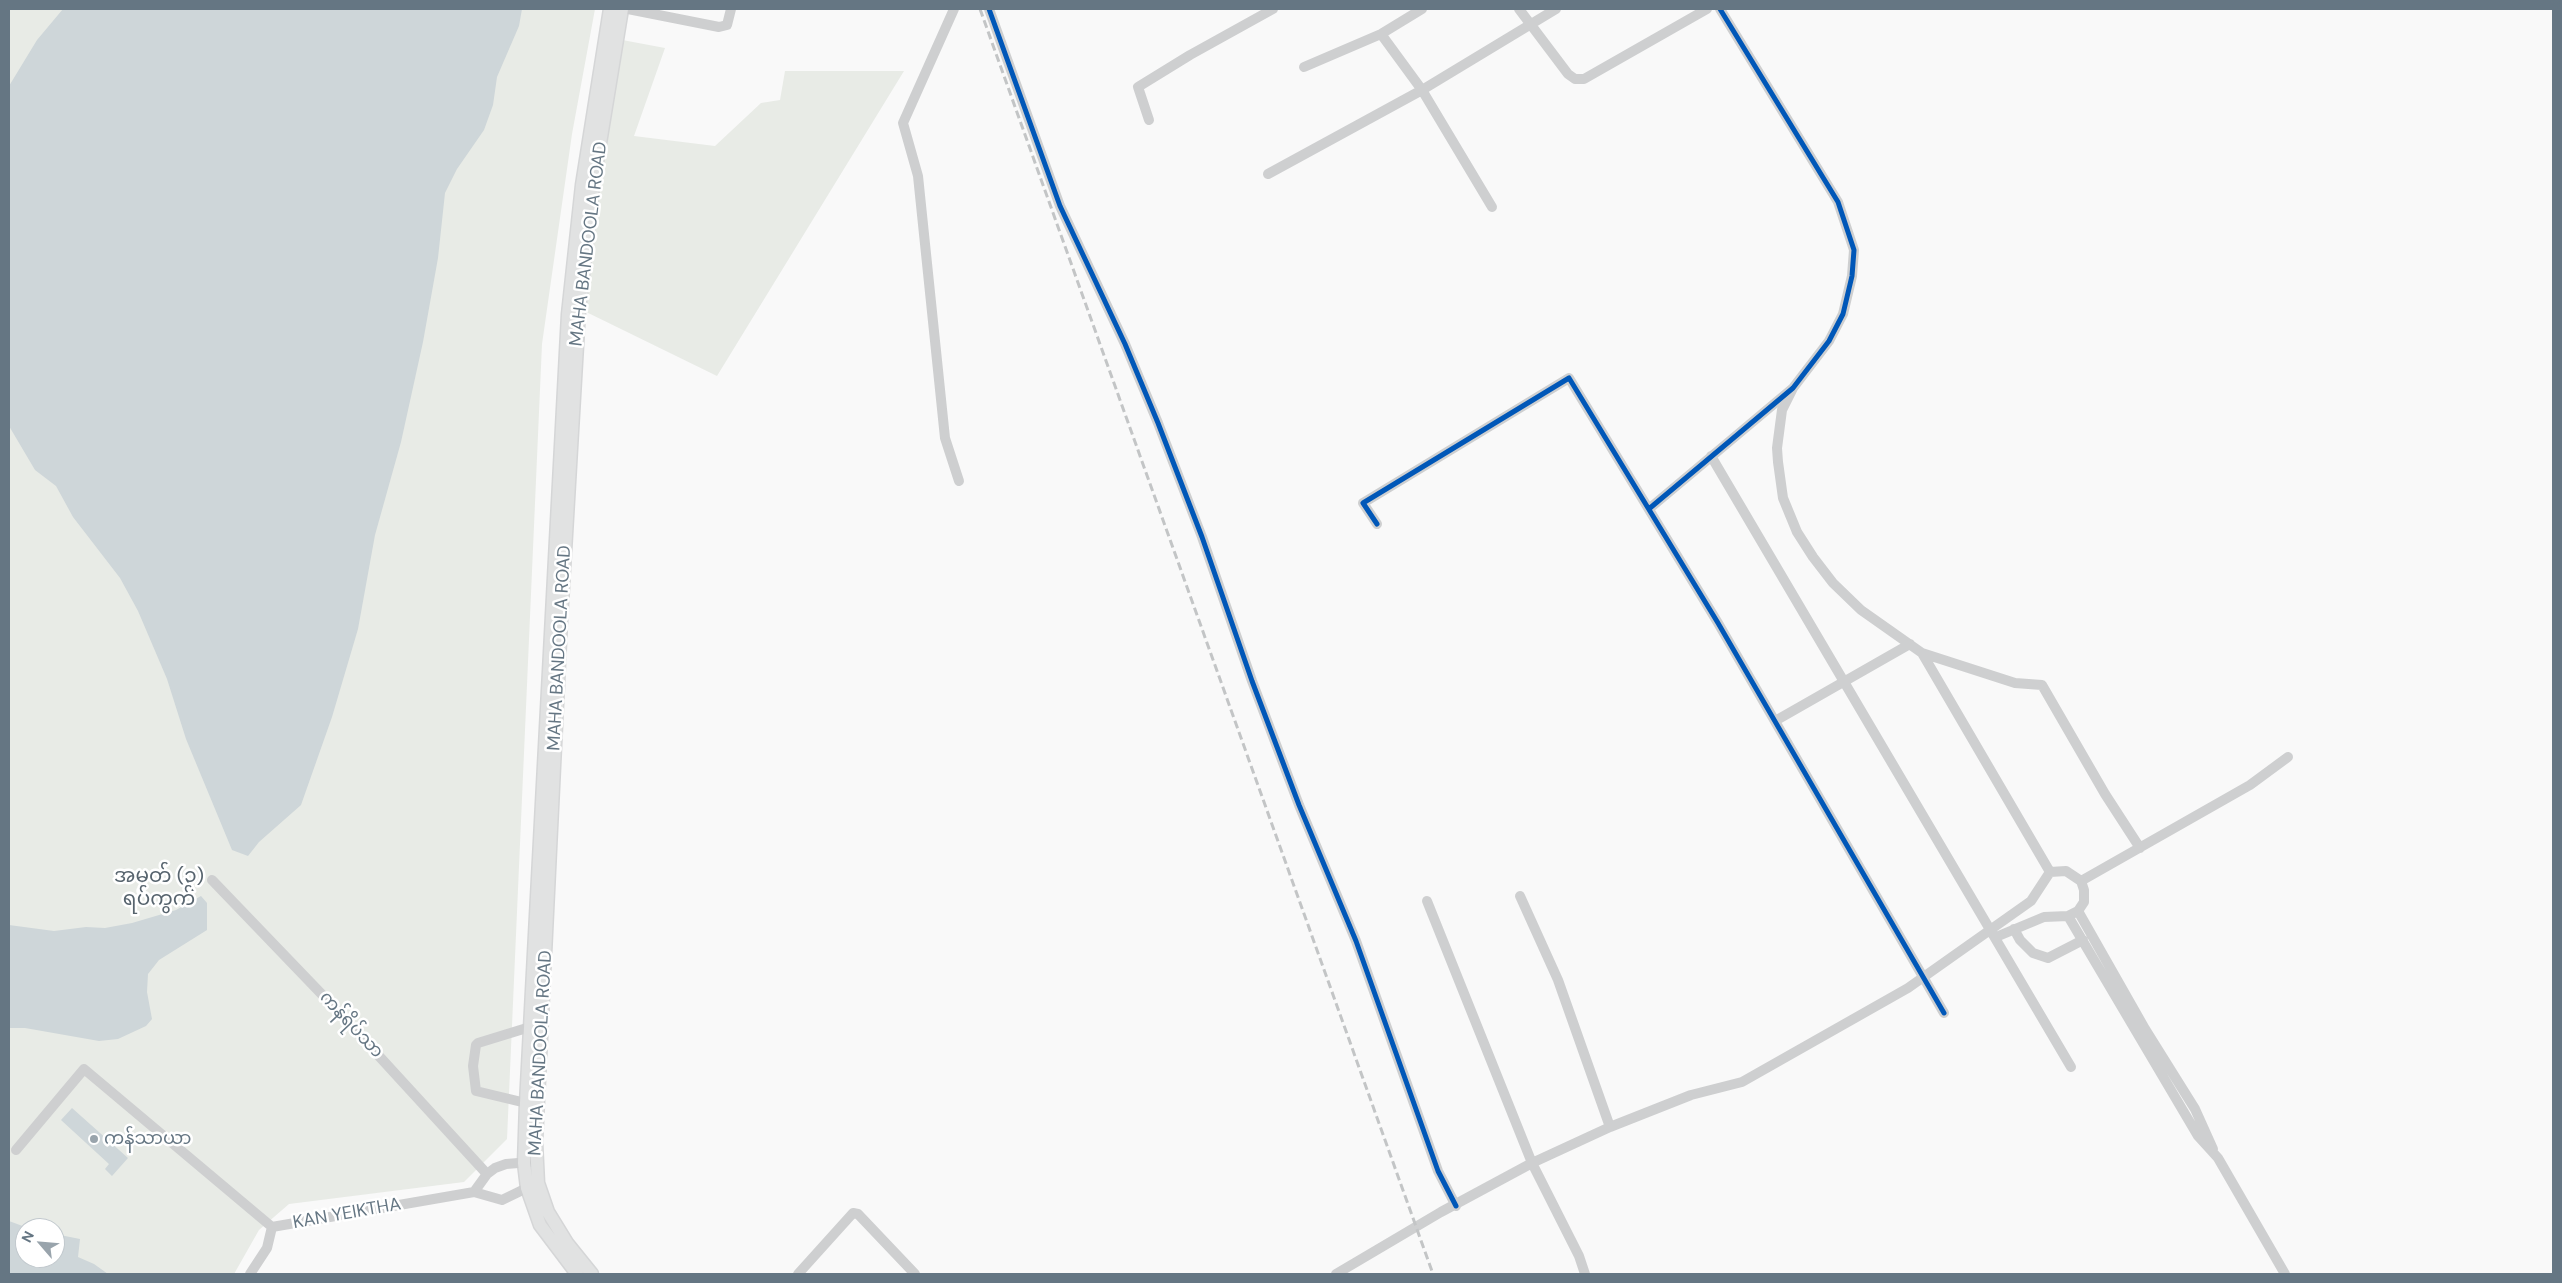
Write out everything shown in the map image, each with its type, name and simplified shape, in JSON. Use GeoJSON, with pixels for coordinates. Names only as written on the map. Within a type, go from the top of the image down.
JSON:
{"type":"FeatureCollection","features":[{"type":"Feature","properties":{"kind":"main road","name":"MAHA BANDOOLA ROAD"},"geometry":{"type":"LineString","coordinates":[[577,1274],[540,1225],[530,1162],[526,1103],[568,314],[582,185],[610,9]]}},
{"type":"Feature","properties":{"kind":"main road","name":"MAHA BANDOOLA ROAD"},"geometry":{"type":"LineString","coordinates":[[530,1162],[579,311],[593,186],[622,9]]}},
{"type":"Feature","properties":{"kind":"main road","name":"MAHA BANDOOLA ROAD"},"geometry":{"type":"LineString","coordinates":[[533,1186],[552,1222],[592,1274]]}},
{"type":"Feature","properties":{"kind":"street"},"geometry":{"type":"LineString","coordinates":[[628,9],[723,27],[729,22],[731,9]]}},
{"type":"Feature","properties":{"kind":"street"},"geometry":{"type":"LineString","coordinates":[[954,9],[903,123],[918,176],[945,438],[958,481]]}},
{"type":"Feature","properties":{"kind":"street"},"geometry":{"type":"LineString","coordinates":[[989,9],[1060,206],[1125,344],[1202,537],[1252,681],[1300,805],[1356,940],[1438,1171],[1456,1206]]}},
{"type":"Feature","properties":{"kind":"street"},"geometry":{"type":"LineString","coordinates":[[1149,120],[1138,88],[1190,55],[1273,9]]}},
{"type":"Feature","properties":{"kind":"street"},"geometry":{"type":"LineString","coordinates":[[1304,67],[1381,34],[1422,9]]}},
{"type":"Feature","properties":{"kind":"street"},"geometry":{"type":"LineString","coordinates":[[1519,9],[1568,74],[1574,79],[1584,80],[1707,9]]}},
{"type":"Feature","properties":{"kind":"street"},"geometry":{"type":"LineString","coordinates":[[1268,174],[1422,90],[1556,9]]}},
{"type":"Feature","properties":{"kind":"street"},"geometry":{"type":"LineString","coordinates":[[1720,9],[1838,202],[1854,250],[1852,276],[1843,314],[1829,341],[1793,388],[1782,410],[1777,448],[1783,498],[1797,532],[1828,576],[1861,610],[1922,653],[2015,683],[2042,685],[2105,794],[2140,848]]}},
{"type":"Feature","properties":{"kind":"street"},"geometry":{"type":"LineString","coordinates":[[1381,34],[1422,90],[1492,207]]}},
{"type":"Feature","properties":{"kind":"street"},"geometry":{"type":"LineString","coordinates":[[1377,524],[1363,503],[1569,378],[1650,508],[1944,1013]]}},
{"type":"Feature","properties":{"kind":"street"},"geometry":{"type":"LineString","coordinates":[[1650,508],[1793,388]]}},
{"type":"Feature","properties":{"kind":"street"},"geometry":{"type":"LineString","coordinates":[[1711,456],[2071,1067]]}},
{"type":"Feature","properties":{"kind":"street"},"geometry":{"type":"LineString","coordinates":[[1775,721],[1910,644]]}},
{"type":"Feature","properties":{"kind":"street"},"geometry":{"type":"LineString","coordinates":[[1922,653],[2050,872]]}},
{"type":"Feature","properties":{"kind":"street"},"geometry":{"type":"LineString","coordinates":[[2081,881],[2250,785],[2288,757]]}},
{"type":"Feature","properties":{"kind":"street"},"geometry":{"type":"LineString","coordinates":[[1336,1274],[1532,1163],[1610,1127],[1691,1095],[1742,1082],[1923,978],[1993,934],[2031,902],[2050,872]]}},
{"type":"Feature","properties":{"kind":"street"},"geometry":{"type":"LineString","coordinates":[[1993,934],[2014,929],[2044,917],[2068,916],[2078,911],[2084,902],[2084,890],[2081,881],[2066,872],[2050,872]]}},
{"type":"Feature","properties":{"kind":"street","name":"ကန်ရိပ်သာ"},"geometry":{"type":"LineString","coordinates":[[212,880],[334,1006],[487,1174]]}},
{"type":"Feature","properties":{"kind":"street"},"geometry":{"type":"LineString","coordinates":[[1520,896],[1558,980],[1610,1127]]}},
{"type":"Feature","properties":{"kind":"street"},"geometry":{"type":"LineString","coordinates":[[1427,901],[1532,1163],[1579,1256],[1585,1274]]}},
{"type":"Feature","properties":{"kind":"street"},"geometry":{"type":"LineString","coordinates":[[2078,911],[2145,1029],[2195,1110],[2218,1158],[2285,1274]]}},
{"type":"Feature","properties":{"kind":"street"},"geometry":{"type":"LineString","coordinates":[[2068,916],[2198,1136],[2218,1158]]}},
{"type":"Feature","properties":{"kind":"street"},"geometry":{"type":"LineString","coordinates":[[2014,929],[2020,940],[2033,952],[2048,958],[2083,940]]}},
{"type":"Feature","properties":{"kind":"street"},"geometry":{"type":"LineString","coordinates":[[526,1103],[476,1091],[473,1066],[478,1042],[530,1027]]}},
{"type":"Feature","properties":{"kind":"street"},"geometry":{"type":"LineString","coordinates":[[16,1150],[84,1069],[272,1227]]}},
{"type":"Feature","properties":{"kind":"street"},"geometry":{"type":"LineString","coordinates":[[530,1162],[506,1164],[487,1174],[474,1192],[502,1200],[533,1186]]}},
{"type":"Feature","properties":{"kind":"street","name":"KAN YEIKTHA"},"geometry":{"type":"LineString","coordinates":[[250,1274],[267,1248],[272,1227],[474,1192]]}},
{"type":"Feature","properties":{"kind":"street"},"geometry":{"type":"LineString","coordinates":[[798,1274],[853,1212],[858,1214],[915,1274]]}},
{"type":"Feature","properties":{"kind":"shaded area"},"geometry":{"type":"Polygon","coordinates":[[[9,9],[595,9],[572,134],[542,344],[507,1139],[464,1182],[289,1204],[259,1230],[234,1274],[9,1274],[9,9]]]}},
{"type":"Feature","properties":{"kind":"shaded area"},"geometry":{"type":"Polygon","coordinates":[[[63,9],[522,9],[519,26],[497,77],[493,105],[484,130],[457,169],[445,193],[438,258],[423,342],[401,442],[375,535],[358,629],[332,717],[301,805],[259,842],[248,856],[232,850],[186,739],[167,679],[138,611],[120,578],[73,517],[56,486],[35,470],[9,426],[9,86],[37,40],[63,9]]]}},
{"type":"Feature","properties":{"kind":"shaded area"},"geometry":{"type":"Polygon","coordinates":[[[617,39],[665,48],[634,136],[715,146],[761,103],[780,100],[785,71],[904,71],[717,376],[578,308],[617,39]]]}},
{"type":"Feature","properties":{"kind":"shaded area"},"geometry":{"type":"Polygon","coordinates":[[[201,896],[207,903],[207,930],[159,960],[148,974],[147,992],[152,1019],[146,1026],[118,1039],[99,1041],[25,1028],[9,1028],[9,925],[54,931],[86,927],[105,928],[132,923],[176,910],[201,896]]]}},
{"type":"Feature","properties":{"kind":"shaded area","name":"ကန်သာယာ"},"geometry":{"type":"Polygon","coordinates":[[[72,1108],[128,1158],[112,1176],[105,1169],[109,1164],[61,1120],[72,1108]]]}},
{"type":"Feature","properties":{"kind":"shaded area"},"geometry":{"type":"Polygon","coordinates":[[[9,1221],[15,1223],[15,1268],[65,1268],[65,1236],[80,1239],[78,1257],[94,1264],[108,1274],[9,1274],[9,1221]]]}},
{"type":"Feature","properties":{"kind":"railway"},"geometry":{"type":"LineString","coordinates":[[980,9],[1433,1274]]}},
{"type":"Feature","properties":{"kind":"cycle path"},"geometry":{"type":"LineString","coordinates":[[989,9],[1060,206],[1125,344],[1158,423],[1202,537],[1252,681],[1299,805],[1356,941],[1438,1171],[1456,1206]]}},
{"type":"Feature","properties":{"kind":"cycle path"},"geometry":{"type":"LineString","coordinates":[[1650,508],[1793,388],[1829,341],[1843,314],[1852,276],[1854,250],[1838,202],[1720,9]]}},
{"type":"Feature","properties":{"kind":"cycle path"},"geometry":{"type":"LineString","coordinates":[[1377,524],[1363,503],[1569,378],[1718,623],[1944,1013]]}},
{"type":"Feature","properties":{"kind":"place","name":"ကန်သာယာ"},"geometry":{"type":"Point","coordinates":[94,1139]}},
{"type":"Feature","properties":{"kind":"district","name":"အမှတ် (၃) ရပ်ကွက်"},"geometry":{"type":"Point","coordinates":[159,888]}}]}
